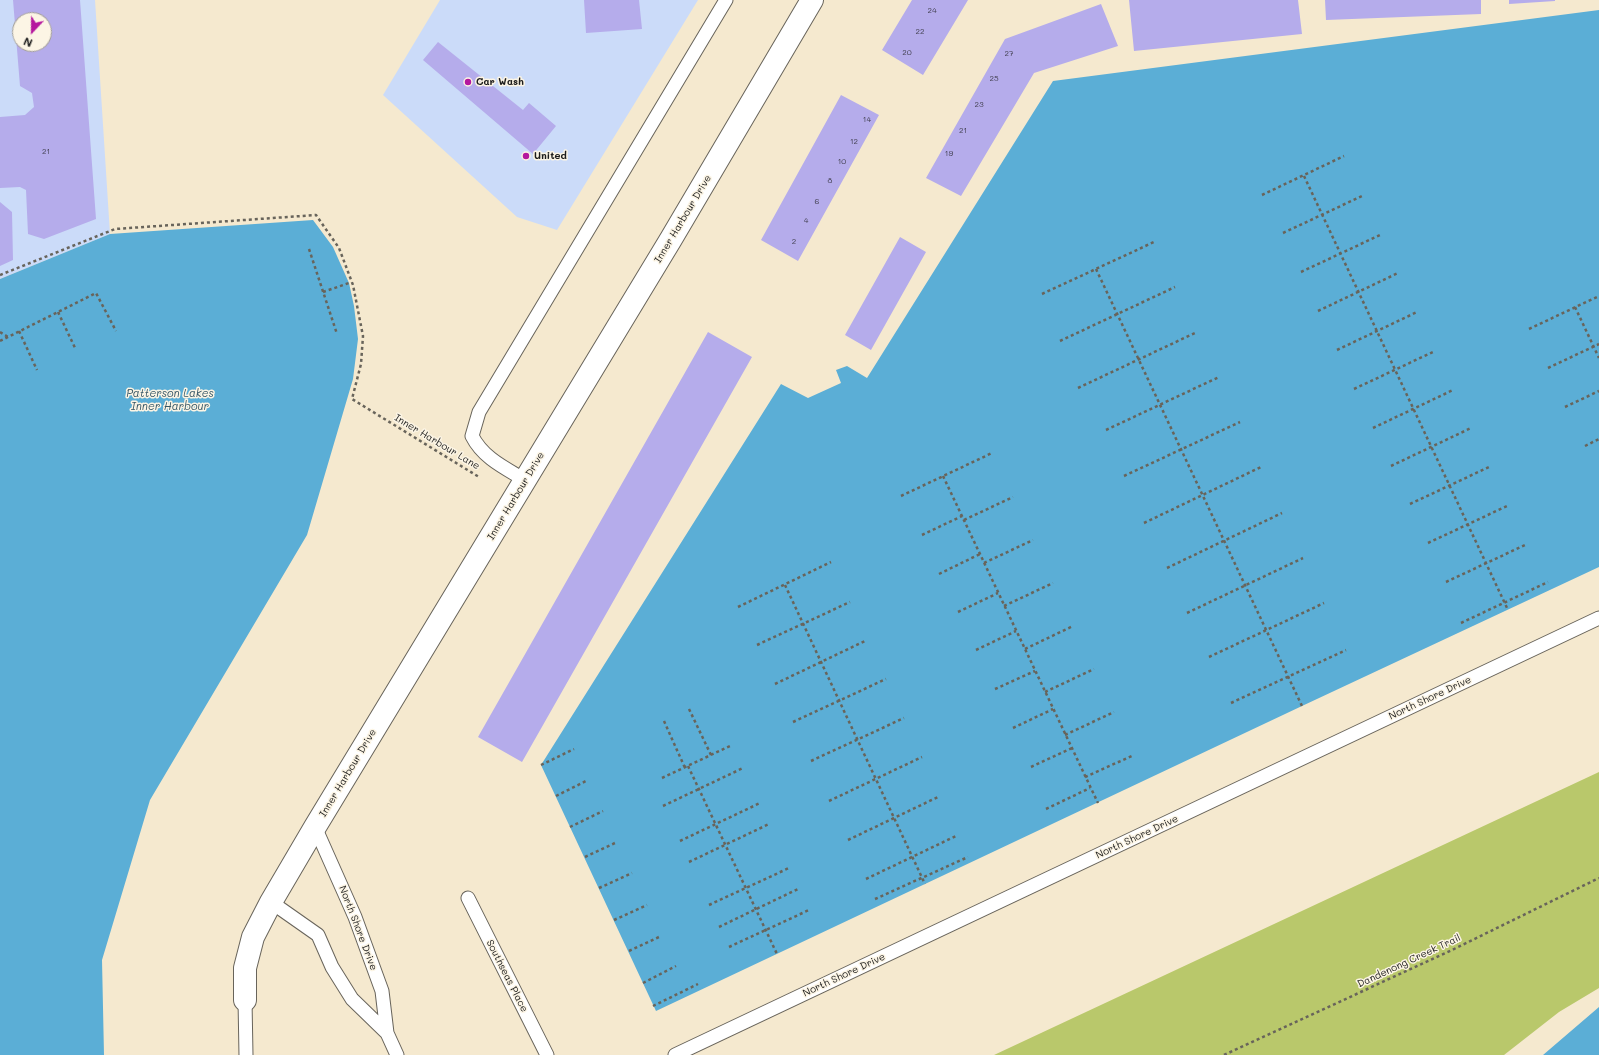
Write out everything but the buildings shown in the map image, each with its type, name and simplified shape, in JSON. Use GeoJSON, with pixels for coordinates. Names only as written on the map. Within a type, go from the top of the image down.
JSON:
{"type":"FeatureCollection","features":[{"type":"Feature","properties":{"kind":"street","name":"Inner Harbour Drive"},"geometry":{"type":"LineString","coordinates":[[245,1000],[245,968],[253,937],[271,902],[671,239],[812,0]]}},
{"type":"Feature","properties":{"kind":"lane"},"geometry":{"type":"LineString","coordinates":[[525,480],[487,456],[477,447],[472,436],[479,412],[726,0]]}},
{"type":"Feature","properties":{"kind":"lane","name":"North Shore Drive"},"geometry":{"type":"LineString","coordinates":[[675,1055],[1599,618]]}},
{"type":"Feature","properties":{"kind":"lane","name":"North Shore Drive"},"geometry":{"type":"LineString","coordinates":[[315,827],[355,917],[382,991],[387,1033],[397,1055]]}},
{"type":"Feature","properties":{"kind":"lane","name":"Southseas Place"},"geometry":{"type":"LineString","coordinates":[[468,898],[547,1055]]}},
{"type":"Feature","properties":{"kind":"lane","name":"North Shore Drive"},"geometry":{"type":"LineString","coordinates":[[271,902],[318,935],[332,967],[352,998],[387,1033]]}},
{"type":"Feature","properties":{"kind":"lane"},"geometry":{"type":"LineString","coordinates":[[245,1000],[246,1055]]}},
{"type":"Feature","properties":{"kind":"path"},"geometry":{"type":"LineString","coordinates":[[1262,195],[1344,156]]}},
{"type":"Feature","properties":{"kind":"path"},"geometry":{"type":"LineString","coordinates":[[1304,176],[1508,610]]}},
{"type":"Feature","properties":{"kind":"path"},"geometry":{"type":"LineString","coordinates":[[1283,233],[1362,196]]}},
{"type":"Feature","properties":{"kind":"path","name":"Inner Harbour Lane"},"geometry":{"type":"LineString","coordinates":[[0,275],[115,229],[316,215],[338,248],[353,285],[363,336],[361,364],[352,399],[480,478]]}},
{"type":"Feature","properties":{"kind":"path"},"geometry":{"type":"LineString","coordinates":[[1301,272],[1380,236]]}},
{"type":"Feature","properties":{"kind":"path"},"geometry":{"type":"LineString","coordinates":[[1042,294],[1154,242]]}},
{"type":"Feature","properties":{"kind":"path"},"geometry":{"type":"LineString","coordinates":[[309,249],[337,334]]}},
{"type":"Feature","properties":{"kind":"path"},"geometry":{"type":"LineString","coordinates":[[1096,269],[1302,706]]}},
{"type":"Feature","properties":{"kind":"path"},"geometry":{"type":"LineString","coordinates":[[1318,311],[1398,274]]}},
{"type":"Feature","properties":{"kind":"path"},"geometry":{"type":"LineString","coordinates":[[323,292],[349,283]]}},
{"type":"Feature","properties":{"kind":"path"},"geometry":{"type":"LineString","coordinates":[[1060,341],[1175,287]]}},
{"type":"Feature","properties":{"kind":"path"},"geometry":{"type":"LineString","coordinates":[[0,340],[96,293],[116,331]]}},
{"type":"Feature","properties":{"kind":"path"},"geometry":{"type":"LineString","coordinates":[[1529,329],[1599,296]]}},
{"type":"Feature","properties":{"kind":"path"},"geometry":{"type":"LineString","coordinates":[[1575,307],[1599,358]]}},
{"type":"Feature","properties":{"kind":"path"},"geometry":{"type":"LineString","coordinates":[[58,312],[76,350]]}},
{"type":"Feature","properties":{"kind":"path"},"geometry":{"type":"LineString","coordinates":[[1337,350],[1417,312]]}},
{"type":"Feature","properties":{"kind":"path"},"geometry":{"type":"LineString","coordinates":[[19,331],[37,370]]}},
{"type":"Feature","properties":{"kind":"path"},"geometry":{"type":"LineString","coordinates":[[0,332],[8,337]]}},
{"type":"Feature","properties":{"kind":"path"},"geometry":{"type":"LineString","coordinates":[[1078,388],[1197,332]]}},
{"type":"Feature","properties":{"kind":"path"},"geometry":{"type":"LineString","coordinates":[[1548,368],[1599,344]]}},
{"type":"Feature","properties":{"kind":"path"},"geometry":{"type":"LineString","coordinates":[[1354,389],[1435,351]]}},
{"type":"Feature","properties":{"kind":"path"},"geometry":{"type":"LineString","coordinates":[[1106,430],[1219,377]]}},
{"type":"Feature","properties":{"kind":"path"},"geometry":{"type":"LineString","coordinates":[[1373,428],[1414,410],[1453,390]]}},
{"type":"Feature","properties":{"kind":"path"},"geometry":{"type":"LineString","coordinates":[[1565,407],[1599,391]]}},
{"type":"Feature","properties":{"kind":"path"},"geometry":{"type":"LineString","coordinates":[[1124,476],[1240,422]]}},
{"type":"Feature","properties":{"kind":"path"},"geometry":{"type":"LineString","coordinates":[[1391,466],[1471,428]]}},
{"type":"Feature","properties":{"kind":"path"},"geometry":{"type":"LineString","coordinates":[[1584,446],[1599,439]]}},
{"type":"Feature","properties":{"kind":"path"},"geometry":{"type":"LineString","coordinates":[[901,496],[992,453]]}},
{"type":"Feature","properties":{"kind":"path"},"geometry":{"type":"LineString","coordinates":[[1410,504],[1489,467]]}},
{"type":"Feature","properties":{"kind":"path"},"geometry":{"type":"LineString","coordinates":[[1144,523],[1260,468]]}},
{"type":"Feature","properties":{"kind":"path"},"geometry":{"type":"LineString","coordinates":[[943,476],[1098,803]]}},
{"type":"Feature","properties":{"kind":"path"},"geometry":{"type":"LineString","coordinates":[[964,520],[1013,497]]}},
{"type":"Feature","properties":{"kind":"path"},"geometry":{"type":"LineString","coordinates":[[1428,543],[1507,506]]}},
{"type":"Feature","properties":{"kind":"path"},"geometry":{"type":"LineString","coordinates":[[1167,568],[1282,513]]}},
{"type":"Feature","properties":{"kind":"path"},"geometry":{"type":"LineString","coordinates":[[922,535],[962,516]]}},
{"type":"Feature","properties":{"kind":"path"},"geometry":{"type":"LineString","coordinates":[[984,563],[1034,540]]}},
{"type":"Feature","properties":{"kind":"path"},"geometry":{"type":"LineString","coordinates":[[1446,582],[1525,545]]}},
{"type":"Feature","properties":{"kind":"path"},"geometry":{"type":"LineString","coordinates":[[939,574],[980,554]]}},
{"type":"Feature","properties":{"kind":"path"},"geometry":{"type":"LineString","coordinates":[[1187,613],[1303,558]]}},
{"type":"Feature","properties":{"kind":"path"},"geometry":{"type":"LineString","coordinates":[[738,607],[831,562]]}},
{"type":"Feature","properties":{"kind":"path"},"geometry":{"type":"LineString","coordinates":[[1460,623],[1548,582]]}},
{"type":"Feature","properties":{"kind":"path"},"geometry":{"type":"LineString","coordinates":[[1004,606],[1053,583]]}},
{"type":"Feature","properties":{"kind":"path"},"geometry":{"type":"LineString","coordinates":[[785,585],[925,884]]}},
{"type":"Feature","properties":{"kind":"path"},"geometry":{"type":"LineString","coordinates":[[958,612],[998,593]]}},
{"type":"Feature","properties":{"kind":"path"},"geometry":{"type":"LineString","coordinates":[[756,645],[850,602]]}},
{"type":"Feature","properties":{"kind":"path"},"geometry":{"type":"LineString","coordinates":[[1209,657],[1324,603]]}},
{"type":"Feature","properties":{"kind":"path"},"geometry":{"type":"LineString","coordinates":[[1025,649],[1073,626]]}},
{"type":"Feature","properties":{"kind":"path"},"geometry":{"type":"LineString","coordinates":[[976,650],[1016,631]]}},
{"type":"Feature","properties":{"kind":"path"},"geometry":{"type":"LineString","coordinates":[[775,684],[867,640]]}},
{"type":"Feature","properties":{"kind":"path"},"geometry":{"type":"LineString","coordinates":[[1231,703],[1346,650]]}},
{"type":"Feature","properties":{"kind":"path"},"geometry":{"type":"LineString","coordinates":[[1045,692],[1094,669]]}},
{"type":"Feature","properties":{"kind":"path"},"geometry":{"type":"LineString","coordinates":[[995,689],[1035,671]]}},
{"type":"Feature","properties":{"kind":"path"},"geometry":{"type":"LineString","coordinates":[[793,722],[840,702],[886,679]]}},
{"type":"Feature","properties":{"kind":"path"},"geometry":{"type":"LineString","coordinates":[[689,709],[711,755]]}},
{"type":"Feature","properties":{"kind":"path"},"geometry":{"type":"LineString","coordinates":[[1013,728],[1053,709]]}},
{"type":"Feature","properties":{"kind":"path"},"geometry":{"type":"LineString","coordinates":[[1065,735],[1114,712]]}},
{"type":"Feature","properties":{"kind":"path"},"geometry":{"type":"LineString","coordinates":[[811,761],[904,718]]}},
{"type":"Feature","properties":{"kind":"path"},"geometry":{"type":"LineString","coordinates":[[664,721],[699,788],[777,954]]}},
{"type":"Feature","properties":{"kind":"path"},"geometry":{"type":"LineString","coordinates":[[662,778],[732,745]]}},
{"type":"Feature","properties":{"kind":"path"},"geometry":{"type":"LineString","coordinates":[[1031,767],[1072,748]]}},
{"type":"Feature","properties":{"kind":"path"},"geometry":{"type":"LineString","coordinates":[[541,764],[574,749]]}},
{"type":"Feature","properties":{"kind":"path"},"geometry":{"type":"LineString","coordinates":[[1085,777],[1134,755]]}},
{"type":"Feature","properties":{"kind":"path"},"geometry":{"type":"LineString","coordinates":[[829,801],[922,757]]}},
{"type":"Feature","properties":{"kind":"path"},"geometry":{"type":"LineString","coordinates":[[663,806],[742,768]]}},
{"type":"Feature","properties":{"kind":"path"},"geometry":{"type":"LineString","coordinates":[[556,796],[588,780]]}},
{"type":"Feature","properties":{"kind":"path"},"geometry":{"type":"LineString","coordinates":[[1046,809],[1090,788]]}},
{"type":"Feature","properties":{"kind":"path"},"geometry":{"type":"LineString","coordinates":[[848,840],[940,796]]}},
{"type":"Feature","properties":{"kind":"path"},"geometry":{"type":"LineString","coordinates":[[680,841],[760,803]]}},
{"type":"Feature","properties":{"kind":"path"},"geometry":{"type":"LineString","coordinates":[[570,827],[603,811]]}},
{"type":"Feature","properties":{"kind":"path"},"geometry":{"type":"LineString","coordinates":[[688,862],[769,824]]}},
{"type":"Feature","properties":{"kind":"path"},"geometry":{"type":"LineString","coordinates":[[866,878],[958,835]]}},
{"type":"Feature","properties":{"kind":"path"},"geometry":{"type":"LineString","coordinates":[[585,857],[617,842]]}},
{"type":"Feature","properties":{"kind":"path"},"geometry":{"type":"LineString","coordinates":[[875,899],[968,857]]}},
{"type":"Feature","properties":{"kind":"path"},"geometry":{"type":"LineString","coordinates":[[709,905],[790,868]]}},
{"type":"Feature","properties":{"kind":"path"},"geometry":{"type":"LineString","coordinates":[[600,888],[632,873]]}},
{"type":"Feature","properties":{"kind":"path","name":"Dandenong Creek Trail"},"geometry":{"type":"LineString","coordinates":[[1224,1055],[1452,950],[1599,878]]}},
{"type":"Feature","properties":{"kind":"path"},"geometry":{"type":"LineString","coordinates":[[719,927],[800,888]]}},
{"type":"Feature","properties":{"kind":"path"},"geometry":{"type":"LineString","coordinates":[[614,920],[647,905]]}},
{"type":"Feature","properties":{"kind":"path"},"geometry":{"type":"LineString","coordinates":[[729,947],[809,910]]}},
{"type":"Feature","properties":{"kind":"path"},"geometry":{"type":"LineString","coordinates":[[629,951],[661,936]]}},
{"type":"Feature","properties":{"kind":"path"},"geometry":{"type":"LineString","coordinates":[[643,983],[676,966]]}},
{"type":"Feature","properties":{"kind":"path"},"geometry":{"type":"LineString","coordinates":[[654,1006],[698,984]]}},
{"type":"Feature","properties":{"kind":"shaded area"},"geometry":{"type":"Polygon","coordinates":[[[0,0],[95,0],[110,234],[0,279],[0,0]]]}},
{"type":"Feature","properties":{"kind":"shaded area","name":"United"},"geometry":{"type":"Polygon","coordinates":[[[440,0],[698,0],[557,230],[517,217],[383,95],[440,0]]]}},
{"type":"Feature","properties":{"kind":"green space"},"geometry":{"type":"Polygon","coordinates":[[[1599,772],[1599,988],[1559,1012],[1504,1055],[994,1055],[1599,772]]]}},
{"type":"Feature","properties":{"kind":"water"},"geometry":{"type":"Polygon","coordinates":[[[1599,10],[1599,567],[656,1011],[541,765],[781,384],[808,398],[841,383],[836,370],[847,366],[867,378],[1053,81],[1599,10]]]}},
{"type":"Feature","properties":{"kind":"water","name":"Patterson Lakes Inner Harbour"},"geometry":{"type":"Polygon","coordinates":[[[313,220],[333,247],[349,283],[354,306],[358,339],[353,379],[307,535],[150,800],[102,960],[104,1055],[0,1055],[0,279],[110,234],[313,220]]]}},
{"type":"Feature","properties":{"kind":"water"},"geometry":{"type":"Polygon","coordinates":[[[1599,1007],[1599,1055],[1543,1055],[1599,1007]]]}},
{"type":"Feature","properties":{"kind":"place","name":"Car Wash"},"geometry":{"type":"Point","coordinates":[468,82]}},
{"type":"Feature","properties":{"kind":"place","name":"United"},"geometry":{"type":"Point","coordinates":[526,156]}}]}
